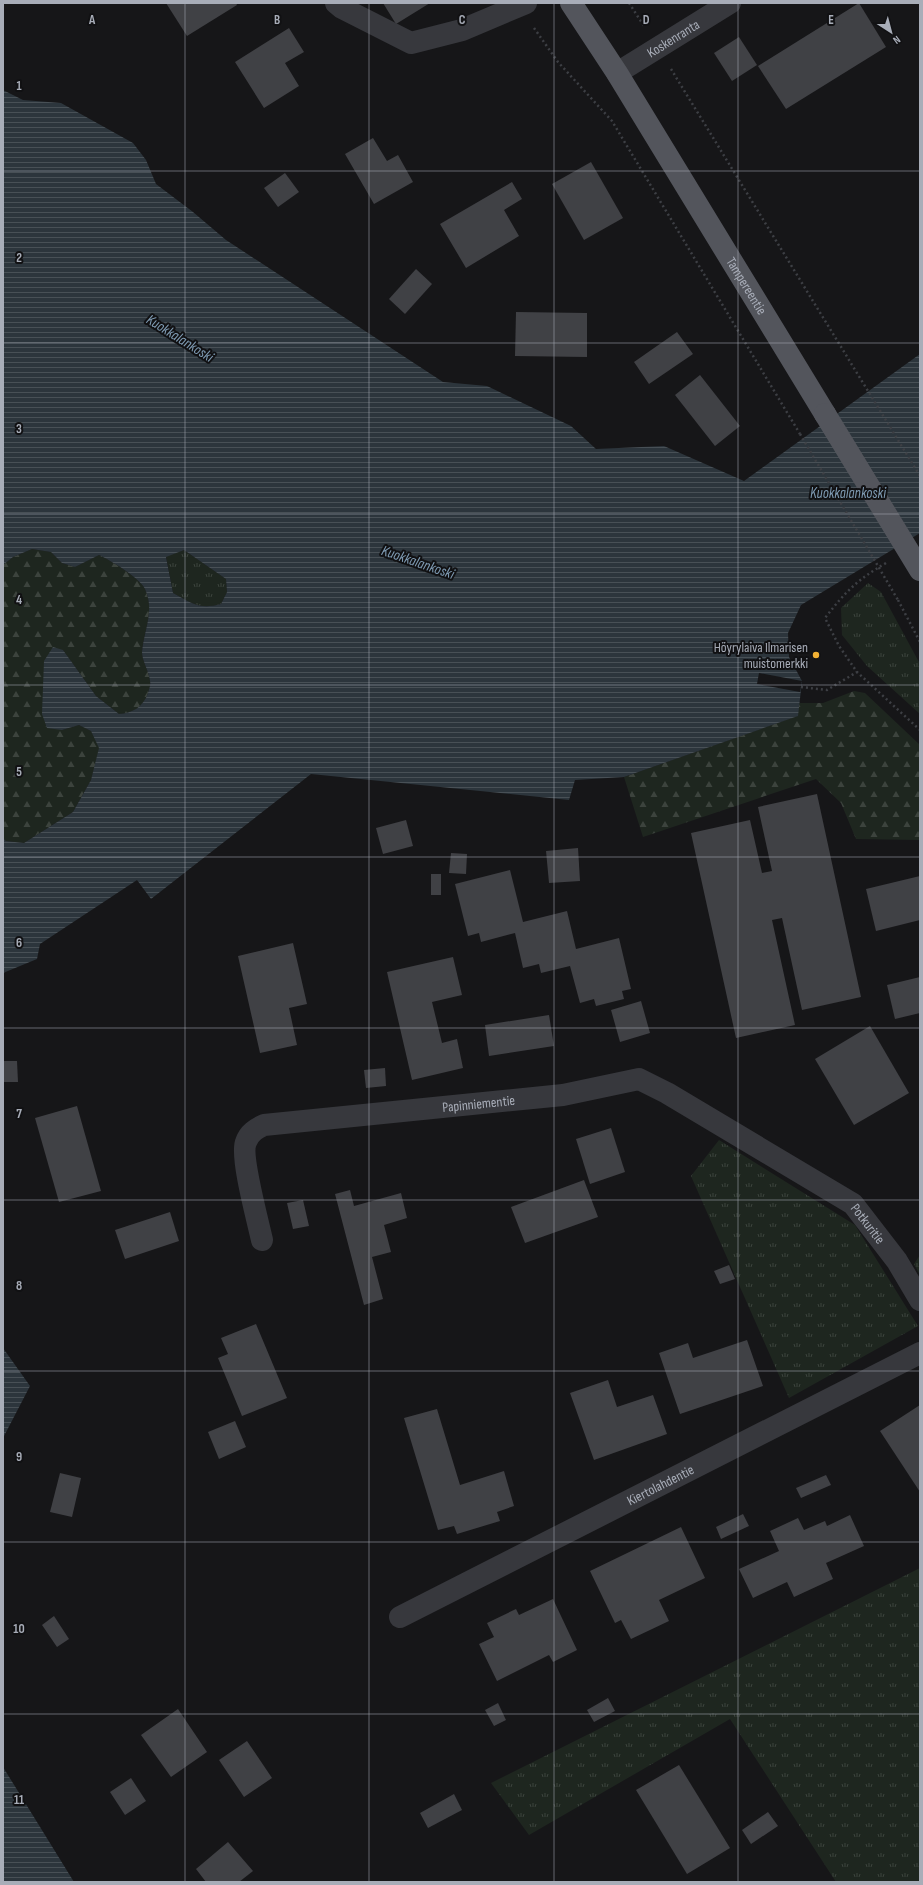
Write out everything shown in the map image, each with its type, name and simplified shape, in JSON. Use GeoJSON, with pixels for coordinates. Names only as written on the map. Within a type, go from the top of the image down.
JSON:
{"type":"FeatureCollection","features":[{"type":"Feature","properties":{"kind":"main road","name":"Tampereentie"},"geometry":{"type":"LineString","coordinates":[[571,3],[617,73],[920,570]]}},
{"type":"Feature","properties":{"kind":"street"},"geometry":{"type":"LineString","coordinates":[[336,3],[342,8],[411,43],[462,30],[522,4]]}},
{"type":"Feature","properties":{"kind":"street","name":"Koskenranta"},"geometry":{"type":"LineString","coordinates":[[617,73],[730,3]]}},
{"type":"Feature","properties":{"kind":"street","name":"Papinniementie"},"geometry":{"type":"LineString","coordinates":[[262,1240],[245,1157],[245,1142],[252,1131],[264,1125],[562,1095],[639,1080],[668,1093],[794,1170]]}},
{"type":"Feature","properties":{"kind":"street","name":"Potkuritie"},"geometry":{"type":"LineString","coordinates":[[794,1170],[853,1204],[897,1261],[920,1300]]}},
{"type":"Feature","properties":{"kind":"street","name":"Kiertolahdentie"},"geometry":{"type":"LineString","coordinates":[[400,1617],[920,1353]]}},
{"type":"Feature","properties":{"kind":"path"},"geometry":{"type":"LineString","coordinates":[[629,3],[658,47],[920,476]]}},
{"type":"Feature","properties":{"kind":"path"},"geometry":{"type":"LineString","coordinates":[[522,4],[558,62],[612,121],[800,434],[898,600],[920,642]]}},
{"type":"Feature","properties":{"kind":"path"},"geometry":{"type":"LineString","coordinates":[[887,563],[860,579],[841,597],[825,618],[840,646],[857,672],[920,730]]}},
{"type":"Feature","properties":{"kind":"path"},"geometry":{"type":"LineString","coordinates":[[801,687],[826,690],[857,672]]}},
{"type":"Feature","properties":{"kind":"green space"},"geometry":{"type":"Polygon","coordinates":[[[32,549],[51,552],[62,563],[75,567],[99,555],[124,570],[142,585],[148,597],[149,604],[148,620],[142,652],[150,684],[146,698],[141,706],[133,711],[119,714],[96,696],[63,650],[62,730],[79,725],[91,731],[100,748],[91,780],[73,812],[24,843],[6,841],[3,838],[3,565],[13,557],[32,549]]]}},
{"type":"Feature","properties":{"kind":"green space"},"geometry":{"type":"Polygon","coordinates":[[[184,550],[226,579],[227,592],[221,604],[201,606],[173,593],[166,556],[184,550]]]}},
{"type":"Feature","properties":{"kind":"green space"},"geometry":{"type":"Polygon","coordinates":[[[868,583],[881,592],[920,664],[920,714],[867,666],[842,635],[841,608],[868,583]]]}},
{"type":"Feature","properties":{"kind":"green space"},"geometry":{"type":"Polygon","coordinates":[[[854,691],[865,693],[920,745],[920,840],[856,839],[841,803],[816,779],[643,837],[624,777],[797,716],[799,703],[823,703],[854,691]]]}},
{"type":"Feature","properties":{"kind":"green space"},"geometry":{"type":"Polygon","coordinates":[[[719,1140],[855,1225],[918,1326],[789,1398],[691,1176],[719,1140]]]}},
{"type":"Feature","properties":{"kind":"green space"},"geometry":{"type":"Polygon","coordinates":[[[920,1255],[920,1275],[914,1264],[920,1255]]]}},
{"type":"Feature","properties":{"kind":"green space"},"geometry":{"type":"Polygon","coordinates":[[[920,1568],[920,1882],[836,1882],[730,1719],[529,1835],[491,1783],[920,1568]]]}},
{"type":"Feature","properties":{"kind":"water","name":"Kuokkalankoski"},"geometry":{"type":"Polygon","coordinates":[[[3,90],[23,100],[61,103],[133,143],[146,160],[156,184],[193,212],[226,240],[443,382],[487,386],[571,426],[596,449],[664,446],[744,481],[920,354],[920,533],[801,605],[788,633],[789,657],[802,681],[798,716],[624,777],[575,780],[569,800],[311,774],[151,899],[137,880],[40,944],[37,959],[3,973],[3,838],[6,841],[24,843],[73,812],[91,780],[99,748],[91,731],[79,725],[62,730],[47,728],[42,714],[44,661],[53,647],[63,650],[96,696],[119,714],[133,711],[140,706],[146,698],[150,684],[142,652],[149,613],[148,597],[142,585],[131,575],[99,555],[75,567],[62,563],[51,552],[32,549],[13,557],[3,565],[3,90]],[[184,550],[166,557],[173,593],[201,606],[221,604],[227,592],[226,579],[184,550]]]}},
{"type":"Feature","properties":{"kind":"water"},"geometry":{"type":"Polygon","coordinates":[[[3,1348],[30,1386],[3,1438],[3,1348]]]}},
{"type":"Feature","properties":{"kind":"water"},"geometry":{"type":"Polygon","coordinates":[[[3,1767],[74,1882],[3,1882],[3,1767]]]}},
{"type":"Feature","properties":{"kind":"pier"},"geometry":{"type":"Polygon","coordinates":[[[759,673],[802,681],[800,692],[757,684],[759,673]]]}},
{"type":"Feature","properties":{"kind":"building"},"geometry":{"type":"Polygon","coordinates":[[[166,3],[236,3],[237,5],[187,36],[166,3]]]}},
{"type":"Feature","properties":{"kind":"building"},"geometry":{"type":"Polygon","coordinates":[[[383,3],[430,3],[396,24],[383,3]]]}},
{"type":"Feature","properties":{"kind":"building"},"geometry":{"type":"Polygon","coordinates":[[[859,3],[886,47],[786,109],[758,66],[859,3]]]}},
{"type":"Feature","properties":{"kind":"building"},"geometry":{"type":"Polygon","coordinates":[[[289,28],[304,52],[285,63],[299,86],[264,108],[235,62],[289,28]]]}},
{"type":"Feature","properties":{"kind":"building"},"geometry":{"type":"Polygon","coordinates":[[[739,37],[757,65],[732,81],[714,53],[739,37]]]}},
{"type":"Feature","properties":{"kind":"building"},"geometry":{"type":"Polygon","coordinates":[[[373,138],[387,161],[398,155],[413,182],[374,204],[345,154],[373,138]]]}},
{"type":"Feature","properties":{"kind":"building"},"geometry":{"type":"Polygon","coordinates":[[[591,162],[623,218],[584,240],[552,184],[591,162]]]}},
{"type":"Feature","properties":{"kind":"building"},"geometry":{"type":"Polygon","coordinates":[[[285,173],[299,192],[278,207],[264,188],[285,173]]]}},
{"type":"Feature","properties":{"kind":"building"},"geometry":{"type":"Polygon","coordinates":[[[512,182],[522,199],[504,210],[519,236],[466,268],[440,224],[512,182]]]}},
{"type":"Feature","properties":{"kind":"building"},"geometry":{"type":"Polygon","coordinates":[[[416,269],[432,284],[405,314],[389,299],[416,269]]]}},
{"type":"Feature","properties":{"kind":"building"},"geometry":{"type":"Polygon","coordinates":[[[516,312],[587,313],[587,357],[515,356],[516,312]]]}},
{"type":"Feature","properties":{"kind":"building"},"geometry":{"type":"Polygon","coordinates":[[[677,332],[693,354],[649,384],[634,362],[677,332]]]}},
{"type":"Feature","properties":{"kind":"building"},"geometry":{"type":"Polygon","coordinates":[[[700,375],[740,426],[715,446],[675,395],[700,375]]]}},
{"type":"Feature","properties":{"kind":"building"},"geometry":{"type":"Polygon","coordinates":[[[817,794],[861,997],[802,1010],[782,918],[772,920],[795,1025],[736,1038],[691,833],[750,820],[762,873],[772,871],[758,807],[817,794]]]}},
{"type":"Feature","properties":{"kind":"building"},"geometry":{"type":"Polygon","coordinates":[[[406,820],[413,846],[383,854],[376,828],[406,820]]]}},
{"type":"Feature","properties":{"kind":"building"},"geometry":{"type":"Polygon","coordinates":[[[578,848],[580,881],[549,883],[546,851],[578,848]]]}},
{"type":"Feature","properties":{"kind":"building"},"geometry":{"type":"Polygon","coordinates":[[[451,853],[467,854],[466,874],[449,873],[451,853]]]}},
{"type":"Feature","properties":{"kind":"building"},"geometry":{"type":"Polygon","coordinates":[[[510,870],[523,922],[567,911],[576,949],[619,938],[631,989],[622,991],[624,999],[596,1006],[594,999],[580,1003],[570,966],[541,973],[539,964],[523,968],[515,933],[481,942],[479,933],[468,936],[455,884],[510,870]]]}},
{"type":"Feature","properties":{"kind":"building"},"geometry":{"type":"Polygon","coordinates":[[[431,874],[441,874],[441,895],[431,895],[431,874]]]}},
{"type":"Feature","properties":{"kind":"building"},"geometry":{"type":"Polygon","coordinates":[[[920,876],[920,920],[876,931],[866,889],[920,876]]]}},
{"type":"Feature","properties":{"kind":"building"},"geometry":{"type":"Polygon","coordinates":[[[293,943],[307,1004],[289,1008],[297,1045],[260,1053],[238,956],[293,943]]]}},
{"type":"Feature","properties":{"kind":"building"},"geometry":{"type":"Polygon","coordinates":[[[453,957],[462,995],[432,1002],[442,1043],[457,1039],[463,1068],[412,1080],[387,972],[453,957]]]}},
{"type":"Feature","properties":{"kind":"building"},"geometry":{"type":"Polygon","coordinates":[[[920,977],[920,1013],[895,1019],[887,985],[920,977]]]}},
{"type":"Feature","properties":{"kind":"building"},"geometry":{"type":"Polygon","coordinates":[[[641,1001],[650,1033],[620,1042],[611,1010],[641,1001]]]}},
{"type":"Feature","properties":{"kind":"building"},"geometry":{"type":"Polygon","coordinates":[[[549,1015],[554,1046],[489,1056],[485,1025],[549,1015]]]}},
{"type":"Feature","properties":{"kind":"building"},"geometry":{"type":"Polygon","coordinates":[[[870,1026],[909,1093],[854,1125],[815,1059],[870,1026]]]}},
{"type":"Feature","properties":{"kind":"building"},"geometry":{"type":"Polygon","coordinates":[[[3,1061],[17,1061],[18,1082],[3,1082],[3,1061]]]}},
{"type":"Feature","properties":{"kind":"building"},"geometry":{"type":"Polygon","coordinates":[[[385,1068],[386,1086],[366,1088],[364,1070],[385,1068]]]}},
{"type":"Feature","properties":{"kind":"building"},"geometry":{"type":"Polygon","coordinates":[[[77,1106],[101,1191],[59,1202],[35,1118],[77,1106]]]}},
{"type":"Feature","properties":{"kind":"building"},"geometry":{"type":"Polygon","coordinates":[[[611,1128],[625,1172],[590,1184],[576,1139],[611,1128]]]}},
{"type":"Feature","properties":{"kind":"building"},"geometry":{"type":"Polygon","coordinates":[[[584,1180],[598,1217],[525,1243],[511,1207],[584,1180]]]}},
{"type":"Feature","properties":{"kind":"building"},"geometry":{"type":"Polygon","coordinates":[[[350,1190],[354,1206],[401,1193],[407,1218],[384,1225],[391,1252],[372,1257],[383,1299],[364,1305],[335,1194],[350,1190]]]}},
{"type":"Feature","properties":{"kind":"building"},"geometry":{"type":"Polygon","coordinates":[[[303,1200],[309,1226],[293,1229],[287,1203],[303,1200]]]}},
{"type":"Feature","properties":{"kind":"building"},"geometry":{"type":"Polygon","coordinates":[[[170,1212],[179,1241],[125,1259],[115,1230],[170,1212]]]}},
{"type":"Feature","properties":{"kind":"building"},"geometry":{"type":"Polygon","coordinates":[[[729,1265],[735,1279],[720,1284],[714,1271],[729,1265]]]}},
{"type":"Feature","properties":{"kind":"building"},"geometry":{"type":"Polygon","coordinates":[[[256,1324],[287,1398],[242,1416],[218,1358],[228,1354],[221,1338],[256,1324]]]}},
{"type":"Feature","properties":{"kind":"building"},"geometry":{"type":"Polygon","coordinates":[[[747,1340],[763,1386],[680,1414],[659,1353],[688,1343],[693,1358],[747,1340]]]}},
{"type":"Feature","properties":{"kind":"building"},"geometry":{"type":"Polygon","coordinates":[[[608,1380],[617,1407],[653,1395],[667,1434],[594,1460],[570,1393],[608,1380]]]}},
{"type":"Feature","properties":{"kind":"building"},"geometry":{"type":"Polygon","coordinates":[[[920,1405],[920,1492],[880,1431],[920,1405]]]}},
{"type":"Feature","properties":{"kind":"building"},"geometry":{"type":"Polygon","coordinates":[[[437,1409],[460,1485],[504,1471],[514,1506],[497,1512],[500,1521],[457,1534],[454,1526],[438,1530],[404,1418],[437,1409]]]}},
{"type":"Feature","properties":{"kind":"building"},"geometry":{"type":"Polygon","coordinates":[[[235,1421],[246,1447],[219,1459],[208,1432],[235,1421]]]}},
{"type":"Feature","properties":{"kind":"building"},"geometry":{"type":"Polygon","coordinates":[[[60,1473],[81,1478],[72,1517],[50,1512],[60,1473]]]}},
{"type":"Feature","properties":{"kind":"building"},"geometry":{"type":"Polygon","coordinates":[[[826,1475],[831,1485],[801,1498],[796,1488],[826,1475]]]}},
{"type":"Feature","properties":{"kind":"building"},"geometry":{"type":"Polygon","coordinates":[[[743,1514],[749,1526],[721,1539],[716,1527],[743,1514]]]}},
{"type":"Feature","properties":{"kind":"building"},"geometry":{"type":"Polygon","coordinates":[[[850,1515],[864,1546],[826,1563],[833,1579],[794,1597],[787,1582],[753,1598],[739,1569],[779,1551],[770,1531],[798,1518],[804,1530],[825,1521],[827,1526],[850,1515]]]}},
{"type":"Feature","properties":{"kind":"building"},"geometry":{"type":"Polygon","coordinates":[[[681,1527],[705,1578],[659,1600],[669,1621],[631,1639],[621,1620],[615,1623],[590,1571],[681,1527]]]}},
{"type":"Feature","properties":{"kind":"building"},"geometry":{"type":"Polygon","coordinates":[[[553,1599],[577,1650],[553,1662],[549,1655],[497,1681],[479,1644],[494,1637],[487,1623],[516,1609],[519,1615],[553,1599]]]}},
{"type":"Feature","properties":{"kind":"building"},"geometry":{"type":"Polygon","coordinates":[[[54,1616],[69,1639],[57,1647],[42,1625],[54,1616]]]}},
{"type":"Feature","properties":{"kind":"building"},"geometry":{"type":"Polygon","coordinates":[[[608,1698],[615,1711],[594,1722],[587,1710],[608,1698]]]}},
{"type":"Feature","properties":{"kind":"building"},"geometry":{"type":"Polygon","coordinates":[[[498,1703],[506,1720],[494,1726],[485,1710],[498,1703]]]}},
{"type":"Feature","properties":{"kind":"building"},"geometry":{"type":"Polygon","coordinates":[[[178,1709],[207,1752],[171,1777],[141,1735],[178,1709]]]}},
{"type":"Feature","properties":{"kind":"building"},"geometry":{"type":"Polygon","coordinates":[[[247,1741],[272,1778],[244,1797],[219,1760],[247,1741]]]}},
{"type":"Feature","properties":{"kind":"building"},"geometry":{"type":"Polygon","coordinates":[[[679,1765],[730,1848],[687,1874],[636,1790],[679,1765]]]}},
{"type":"Feature","properties":{"kind":"building"},"geometry":{"type":"Polygon","coordinates":[[[131,1778],[146,1801],[125,1815],[110,1792],[131,1778]]]}},
{"type":"Feature","properties":{"kind":"building"},"geometry":{"type":"Polygon","coordinates":[[[454,1794],[462,1810],[428,1828],[420,1813],[454,1794]]]}},
{"type":"Feature","properties":{"kind":"building"},"geometry":{"type":"Polygon","coordinates":[[[768,1812],[778,1826],[751,1844],[742,1830],[768,1812]]]}},
{"type":"Feature","properties":{"kind":"building"},"geometry":{"type":"Polygon","coordinates":[[[228,1842],[253,1871],[239,1882],[206,1882],[196,1869],[228,1842]]]}},
{"type":"Feature","properties":{"kind":"place","name":"Höyrylaiva Ilmarisen muistomerkki"},"geometry":{"type":"Point","coordinates":[816,655]}}]}
